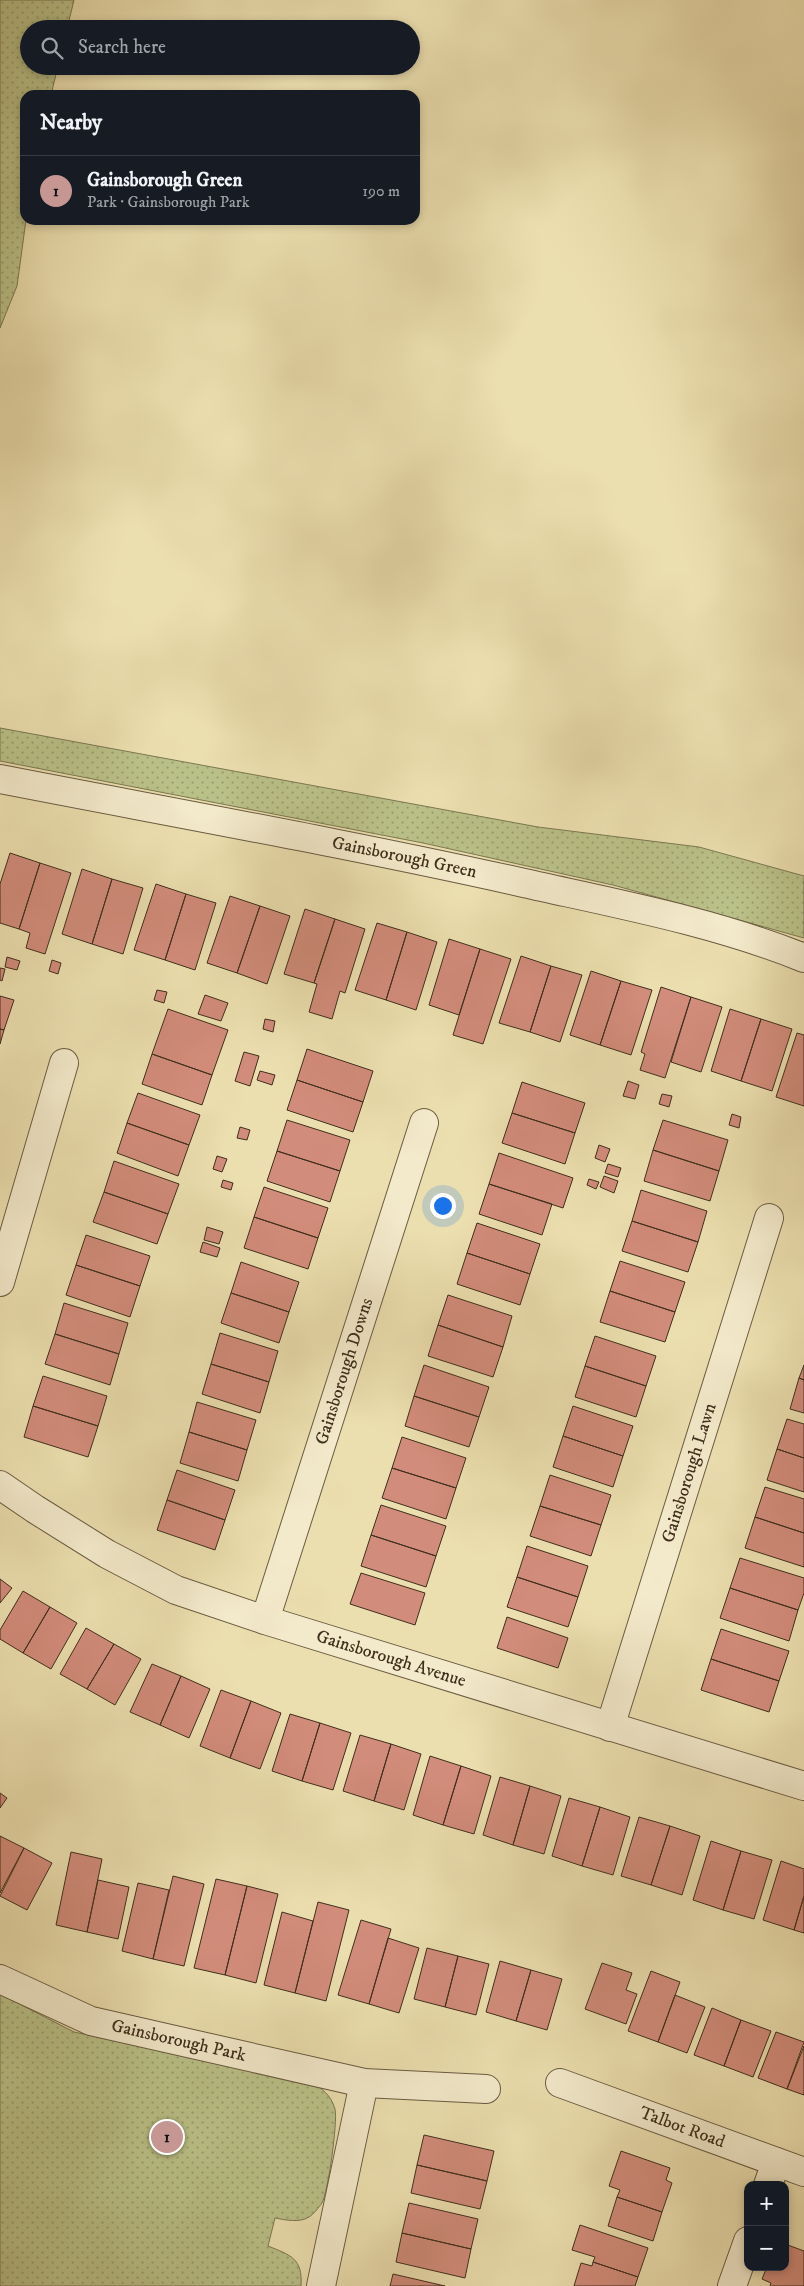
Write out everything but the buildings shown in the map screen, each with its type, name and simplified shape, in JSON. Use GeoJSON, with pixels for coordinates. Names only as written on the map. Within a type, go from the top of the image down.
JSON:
{"type":"FeatureCollection","features":[{"type":"Feature","properties":{"kind":"street","name":"Gainsborough Green"},"geometry":{"type":"LineString","coordinates":[[0,779],[467,870],[640,909],[780,948],[804,958]]}},
{"type":"Feature","properties":{"kind":"street"},"geometry":{"type":"LineString","coordinates":[[0,1282],[64,1063]]}},
{"type":"Feature","properties":{"kind":"street","name":"Gainsborough Downs"},"geometry":{"type":"LineString","coordinates":[[265,1620],[424,1123]]}},
{"type":"Feature","properties":{"kind":"street","name":"Gainsborough Lawn"},"geometry":{"type":"LineString","coordinates":[[610,1727],[769,1218]]}},
{"type":"Feature","properties":{"kind":"street","name":"Gainsborough Avenue"},"geometry":{"type":"LineString","coordinates":[[0,1484],[35,1509],[107,1554],[176,1590],[265,1620],[804,1786]]}},
{"type":"Feature","properties":{"kind":"street","name":"Gainsborough Park"},"geometry":{"type":"LineString","coordinates":[[0,1979],[91,2021],[364,2083],[486,2089]]}},
{"type":"Feature","properties":{"kind":"street"},"geometry":{"type":"LineString","coordinates":[[321,2286],[364,2083]]}},
{"type":"Feature","properties":{"kind":"street","name":"Talbot Road"},"geometry":{"type":"LineString","coordinates":[[560,2083],[772,2174],[804,2172]]}},
{"type":"Feature","properties":{"kind":"street"},"geometry":{"type":"LineString","coordinates":[[732,2286],[744,2252]]}},
{"type":"Feature","properties":{"kind":"green space"},"geometry":{"type":"Polygon","coordinates":[[[0,0],[74,0],[69,20],[20,20],[20,75],[56,75],[52,90],[20,90],[20,225],[25,225],[17,286],[0,328],[0,0]]]}},
{"type":"Feature","properties":{"kind":"green space"},"geometry":{"type":"Polygon","coordinates":[[[0,728],[538,827],[699,847],[804,876],[804,938],[613,885],[423,843],[0,761],[0,728]]]}},
{"type":"Feature","properties":{"kind":"green space"},"geometry":{"type":"Polygon","coordinates":[[[0,1994],[74,2032],[310,2082],[326,2093],[333,2104],[336,2116],[330,2172],[322,2203],[312,2215],[305,2219],[275,2218],[268,2246],[294,2259],[300,2269],[301,2286],[0,2286],[0,1994]]]}},
{"type":"Feature","properties":{"kind":"place","name":"Gainsborough Green"},"geometry":{"type":"Point","coordinates":[167,2137]}}]}
